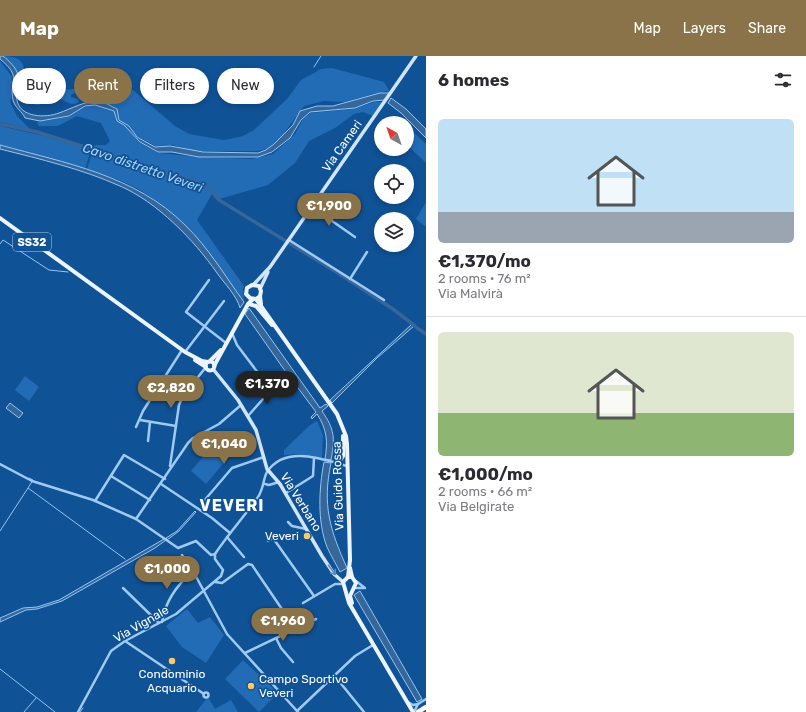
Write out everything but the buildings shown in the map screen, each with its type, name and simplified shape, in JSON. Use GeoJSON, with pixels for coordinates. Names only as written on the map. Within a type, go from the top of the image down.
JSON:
{"type":"FeatureCollection","features":[{"type":"Feature","properties":{"kind":"highway"},"geometry":{"type":"LineString","coordinates":[[418,712],[426,707]]}},
{"type":"Feature","properties":{"kind":"main road","name":"SS32"},"geometry":{"type":"LineString","coordinates":[[0,218],[184,351]]}},
{"type":"Feature","properties":{"kind":"main road"},"geometry":{"type":"LineString","coordinates":[[208,363],[209,370],[214,367],[248,304],[254,298],[260,289],[254,284],[247,289],[246,294],[254,298]]}},
{"type":"Feature","properties":{"kind":"main road","name":"Via Guido Rossa"},"geometry":{"type":"LineString","coordinates":[[254,298],[263,308],[331,407],[343,429],[347,444],[350,577]]}},
{"type":"Feature","properties":{"kind":"main road"},"geometry":{"type":"LineString","coordinates":[[248,304],[256,306],[267,320],[276,328]]}},
{"type":"Feature","properties":{"kind":"main road"},"geometry":{"type":"LineString","coordinates":[[208,363],[226,343]]}},
{"type":"Feature","properties":{"kind":"main road"},"geometry":{"type":"LineString","coordinates":[[184,351],[214,367]]}},
{"type":"Feature","properties":{"kind":"main road"},"geometry":{"type":"LineString","coordinates":[[338,464],[343,456],[343,429]]}},
{"type":"Feature","properties":{"kind":"main road"},"geometry":{"type":"LineString","coordinates":[[362,625],[351,602],[356,581],[350,577],[343,583],[349,603],[409,707],[414,712]]}},
{"type":"Feature","properties":{"kind":"main road"},"geometry":{"type":"LineString","coordinates":[[346,589],[353,589]]}},
{"type":"Feature","properties":{"kind":"street","name":"Via Cameri"},"geometry":{"type":"LineString","coordinates":[[270,267],[385,104],[416,56]]}},
{"type":"Feature","properties":{"kind":"street"},"geometry":{"type":"LineString","coordinates":[[312,206],[355,237]]}},
{"type":"Feature","properties":{"kind":"street"},"geometry":{"type":"LineString","coordinates":[[287,241],[384,300]]}},
{"type":"Feature","properties":{"kind":"street"},"geometry":{"type":"LineString","coordinates":[[350,278],[367,252]]}},
{"type":"Feature","properties":{"kind":"street"},"geometry":{"type":"LineString","coordinates":[[254,284],[270,267]]}},
{"type":"Feature","properties":{"kind":"street"},"geometry":{"type":"LineString","coordinates":[[260,289],[270,267]]}},
{"type":"Feature","properties":{"kind":"street"},"geometry":{"type":"LineString","coordinates":[[209,280],[186,312],[226,343],[237,345]]}},
{"type":"Feature","properties":{"kind":"street"},"geometry":{"type":"LineString","coordinates":[[136,427],[140,420],[142,411],[184,351],[224,301]]}},
{"type":"Feature","properties":{"kind":"street"},"geometry":{"type":"LineString","coordinates":[[232,333],[237,345],[271,390]]}},
{"type":"Feature","properties":{"kind":"street"},"geometry":{"type":"LineString","coordinates":[[170,467],[179,405],[183,396],[208,363]]}},
{"type":"Feature","properties":{"kind":"street","name":"Via Verbano"},"geometry":{"type":"LineString","coordinates":[[214,367],[241,405],[256,430],[268,470],[279,482],[331,569],[343,583]]}},
{"type":"Feature","properties":{"kind":"street"},"geometry":{"type":"LineString","coordinates":[[248,416],[271,390],[282,386]]}},
{"type":"Feature","properties":{"kind":"street"},"geometry":{"type":"LineString","coordinates":[[136,519],[161,484],[170,467],[193,438],[220,424],[241,405]]}},
{"type":"Feature","properties":{"kind":"street"},"geometry":{"type":"LineString","coordinates":[[140,420],[176,426]]}},
{"type":"Feature","properties":{"kind":"street"},"geometry":{"type":"LineString","coordinates":[[148,441],[150,422]]}},
{"type":"Feature","properties":{"kind":"street"},"geometry":{"type":"LineString","coordinates":[[95,501],[124,455],[164,479]]}},
{"type":"Feature","properties":{"kind":"street"},"geometry":{"type":"LineString","coordinates":[[0,464],[32,481],[95,501],[136,519],[178,548],[196,541],[211,554],[216,554],[227,537],[260,495],[265,484],[268,470],[280,460],[287,456],[298,456],[348,466]]}},
{"type":"Feature","properties":{"kind":"street"},"geometry":{"type":"LineString","coordinates":[[202,502],[232,468],[264,457]]}},
{"type":"Feature","properties":{"kind":"street"},"geometry":{"type":"LineString","coordinates":[[286,493],[313,476],[314,458]]}},
{"type":"Feature","properties":{"kind":"street"},"geometry":{"type":"LineString","coordinates":[[111,476],[150,500]]}},
{"type":"Feature","properties":{"kind":"street"},"geometry":{"type":"LineString","coordinates":[[265,484],[269,485],[279,482]]}},
{"type":"Feature","properties":{"kind":"street"},"geometry":{"type":"LineString","coordinates":[[161,484],[212,518],[230,533]]}},
{"type":"Feature","properties":{"kind":"street"},"geometry":{"type":"LineString","coordinates":[[288,522],[292,526],[306,529]]}},
{"type":"Feature","properties":{"kind":"street"},"geometry":{"type":"LineString","coordinates":[[227,537],[244,557]]}},
{"type":"Feature","properties":{"kind":"street"},"geometry":{"type":"LineString","coordinates":[[268,542],[273,538],[314,596]]}},
{"type":"Feature","properties":{"kind":"street","name":"Via Vignale"},"geometry":{"type":"LineString","coordinates":[[78,712],[111,651],[125,641],[176,614],[221,576],[223,570],[215,559],[216,554]]}},
{"type":"Feature","properties":{"kind":"street"},"geometry":{"type":"LineString","coordinates":[[182,555],[193,571],[227,634],[298,711],[355,656],[373,645]]}},
{"type":"Feature","properties":{"kind":"street"},"geometry":{"type":"LineString","coordinates":[[214,582],[222,583],[248,564],[252,565],[290,621]]}},
{"type":"Feature","properties":{"kind":"street"},"geometry":{"type":"LineString","coordinates":[[123,588],[160,623],[178,584],[193,571]]}},
{"type":"Feature","properties":{"kind":"street"},"geometry":{"type":"LineString","coordinates":[[353,589],[365,588],[356,581]]}},
{"type":"Feature","properties":{"kind":"street"},"geometry":{"type":"LineString","coordinates":[[303,603],[335,584],[343,583]]}},
{"type":"Feature","properties":{"kind":"street"},"geometry":{"type":"LineString","coordinates":[[245,653],[316,619]]}},
{"type":"Feature","properties":{"kind":"street"},"geometry":{"type":"LineString","coordinates":[[276,638],[281,648],[293,662]]}},
{"type":"Feature","properties":{"kind":"street"},"geometry":{"type":"LineString","coordinates":[[125,641],[204,694]]}},
{"type":"Feature","properties":{"kind":"street"},"geometry":{"type":"LineString","coordinates":[[334,676],[364,712]]}},
{"type":"Feature","properties":{"kind":"street"},"geometry":{"type":"LineString","coordinates":[[414,712],[418,704],[425,699]]}},
{"type":"Feature","properties":{"kind":"street"},"geometry":{"type":"LineString","coordinates":[[406,701],[411,704],[418,704]]}},
{"type":"Feature","properties":{"kind":"street"},"geometry":{"type":"LineString","coordinates":[[408,712],[409,707]]}},
{"type":"Feature","properties":{"kind":"shaded area"},"geometry":{"type":"Polygon","coordinates":[[[0,56],[3,56],[14,67],[12,68],[12,73],[7,65],[0,59],[0,56]]]}},
{"type":"Feature","properties":{"kind":"shaded area"},"geometry":{"type":"Polygon","coordinates":[[[3,56],[12,57],[19,60],[23,64],[24,68],[13,68],[3,56]]]}},
{"type":"Feature","properties":{"kind":"shaded area"},"geometry":{"type":"Polygon","coordinates":[[[0,61],[12,77],[12,94],[10,102],[17,116],[30,129],[0,122],[0,61]]]}},
{"type":"Feature","properties":{"kind":"shaded area"},"geometry":{"type":"Polygon","coordinates":[[[332,68],[384,82],[390,92],[386,91],[344,102],[324,101],[304,106],[282,136],[267,149],[257,151],[193,151],[173,145],[155,146],[135,135],[131,127],[119,119],[117,108],[108,105],[132,104],[132,90],[140,96],[140,104],[149,104],[175,126],[189,134],[224,140],[243,136],[254,130],[287,99],[301,80],[321,69],[332,68]]]}},
{"type":"Feature","properties":{"kind":"shaded area"},"geometry":{"type":"Polygon","coordinates":[[[74,89],[74,94],[71,95],[71,97],[74,98],[74,104],[66,102],[66,90],[74,89]]]}},
{"type":"Feature","properties":{"kind":"shaded area"},"geometry":{"type":"Polygon","coordinates":[[[380,93],[389,93],[384,100],[373,101],[355,108],[310,112],[301,120],[290,138],[272,152],[258,157],[199,157],[172,152],[158,152],[140,142],[124,125],[117,121],[114,111],[95,105],[85,106],[69,116],[40,121],[25,118],[15,105],[18,104],[23,110],[28,113],[47,116],[54,115],[82,104],[108,104],[117,109],[119,120],[129,126],[137,137],[155,147],[170,146],[203,152],[258,153],[266,150],[274,144],[293,125],[300,111],[317,106],[333,106],[380,93]]]}},
{"type":"Feature","properties":{"kind":"shaded area"},"geometry":{"type":"Polygon","coordinates":[[[391,98],[413,116],[404,116],[388,103],[391,98]]]}},
{"type":"Feature","properties":{"kind":"shaded area"},"geometry":{"type":"Polygon","coordinates":[[[374,102],[384,102],[373,116],[363,112],[354,114],[335,128],[309,141],[295,163],[268,185],[219,199],[203,183],[93,149],[95,145],[106,145],[110,141],[101,123],[77,116],[58,126],[39,126],[37,122],[69,117],[86,106],[96,105],[114,112],[116,121],[124,125],[140,143],[158,153],[199,157],[252,159],[273,154],[295,134],[303,119],[310,113],[354,109],[374,102]]]}},
{"type":"Feature","properties":{"kind":"shaded area"},"geometry":{"type":"Polygon","coordinates":[[[414,117],[426,129],[426,138],[414,126],[414,117]]]}},
{"type":"Feature","properties":{"kind":"shaded area"},"geometry":{"type":"Polygon","coordinates":[[[0,126],[44,136],[91,150],[85,169],[0,145],[0,126]]]}},
{"type":"Feature","properties":{"kind":"shaded area"},"geometry":{"type":"Polygon","coordinates":[[[414,133],[426,144],[426,163],[414,152],[414,133]]]}},
{"type":"Feature","properties":{"kind":"shaded area"},"geometry":{"type":"Polygon","coordinates":[[[0,145],[98,173],[122,182],[144,194],[165,208],[185,225],[209,252],[244,302],[240,308],[233,294],[208,260],[174,223],[148,202],[120,186],[91,174],[0,149],[0,145]]]}},
{"type":"Feature","properties":{"kind":"shaded area"},"geometry":{"type":"Polygon","coordinates":[[[93,151],[205,186],[212,194],[197,220],[244,286],[244,301],[192,234],[161,204],[124,182],[87,169],[93,151]]]}},
{"type":"Feature","properties":{"kind":"shaded area"},"geometry":{"type":"Polygon","coordinates":[[[426,202],[426,227],[416,219],[426,202]]]}},
{"type":"Feature","properties":{"kind":"shaded area"},"geometry":{"type":"Polygon","coordinates":[[[249,308],[320,408],[326,404],[328,406],[322,411],[332,429],[333,434],[331,460],[325,459],[326,436],[323,425],[317,414],[312,419],[311,417],[316,412],[245,314],[249,308]]]}},
{"type":"Feature","properties":{"kind":"shaded area"},"geometry":{"type":"Polygon","coordinates":[[[412,324],[414,326],[377,358],[332,403],[330,400],[412,324]]]}},
{"type":"Feature","properties":{"kind":"shaded area"},"geometry":{"type":"Polygon","coordinates":[[[256,374],[264,388],[261,397],[246,382],[256,374]]]}},
{"type":"Feature","properties":{"kind":"shaded area"},"geometry":{"type":"Polygon","coordinates":[[[25,376],[39,387],[29,401],[15,390],[25,376]]]}},
{"type":"Feature","properties":{"kind":"shaded area"},"geometry":{"type":"Polygon","coordinates":[[[10,403],[23,413],[19,418],[6,408],[10,403]]]}},
{"type":"Feature","properties":{"kind":"shaded area"},"geometry":{"type":"Polygon","coordinates":[[[317,421],[323,435],[322,459],[299,454],[284,455],[284,450],[309,426],[317,421]]]}},
{"type":"Feature","properties":{"kind":"shaded area"},"geometry":{"type":"Polygon","coordinates":[[[212,446],[227,459],[206,484],[191,471],[212,446]]]}},
{"type":"Feature","properties":{"kind":"shaded area"},"geometry":{"type":"Polygon","coordinates":[[[324,462],[331,463],[327,492],[329,517],[336,541],[347,568],[340,572],[327,547],[320,516],[320,493],[324,462]]]}},
{"type":"Feature","properties":{"kind":"shaded area"},"geometry":{"type":"Polygon","coordinates":[[[195,511],[196,512],[179,531],[167,540],[166,538],[177,531],[195,511]]]}},
{"type":"Feature","properties":{"kind":"shaded area"},"geometry":{"type":"Polygon","coordinates":[[[164,539],[166,540],[155,548],[62,601],[37,609],[26,610],[0,622],[0,618],[23,608],[37,607],[59,600],[164,539]]]}},
{"type":"Feature","properties":{"kind":"shaded area"},"geometry":{"type":"Polygon","coordinates":[[[360,591],[422,699],[417,702],[354,595],[360,591]]]}},
{"type":"Feature","properties":{"kind":"shaded area"},"geometry":{"type":"Polygon","coordinates":[[[187,609],[198,623],[210,617],[224,635],[206,663],[182,647],[166,626],[187,609]]]}},
{"type":"Feature","properties":{"kind":"shaded area","name":"Campo Sportivo Veveri"},"geometry":{"type":"Polygon","coordinates":[[[243,660],[278,693],[259,712],[225,679],[243,660]]]}},
{"type":"Feature","properties":{"kind":"shaded area"},"geometry":{"type":"Polygon","coordinates":[[[208,697],[215,709],[231,700],[238,712],[196,712],[208,697]]]}},
{"type":"Feature","properties":{"kind":"waterway"},"geometry":{"type":"LineString","coordinates":[[314,67],[321,56]]}},
{"type":"Feature","properties":{"kind":"waterway","name":"Cavo distretto Veveri"},"geometry":{"type":"LineString","coordinates":[[0,124],[37,132],[206,185],[219,200],[338,273],[393,309],[415,326]]}},
{"type":"Feature","properties":{"kind":"waterway"},"geometry":{"type":"LineString","coordinates":[[0,244],[3,240],[49,270],[68,272]]}},
{"type":"Feature","properties":{"kind":"waterway","name":"Cavo distretto Veveri"},"geometry":{"type":"LineString","coordinates":[[417,328],[426,334]]}},
{"type":"Feature","properties":{"kind":"waterway"},"geometry":{"type":"LineString","coordinates":[[28,488],[33,480],[29,478]]}},
{"type":"Feature","properties":{"kind":"waterway"},"geometry":{"type":"LineString","coordinates":[[0,531],[28,488],[125,559]]}},
{"type":"Feature","properties":{"kind":"waterway"},"geometry":{"type":"LineString","coordinates":[[0,669],[55,712]]}},
{"type":"Feature","properties":{"kind":"waterway"},"geometry":{"type":"LineString","coordinates":[[24,712],[36,698]]}},
{"type":"Feature","properties":{"kind":"waterway"},"geometry":{"type":"LineString","coordinates":[[80,712],[83,708]]}},
{"type":"Feature","properties":{"kind":"place","name":"Veveri"},"geometry":{"type":"Point","coordinates":[307,536]}},
{"type":"Feature","properties":{"kind":"place","name":"Condominio Acquario"},"geometry":{"type":"Point","coordinates":[172,661]}},
{"type":"Feature","properties":{"kind":"place","name":"Campo Sportivo Veveri"},"geometry":{"type":"Point","coordinates":[251,686]}},
{"type":"Feature","properties":{"kind":"district","name":"VEVERI"},"geometry":{"type":"Point","coordinates":[232,505]}}]}
